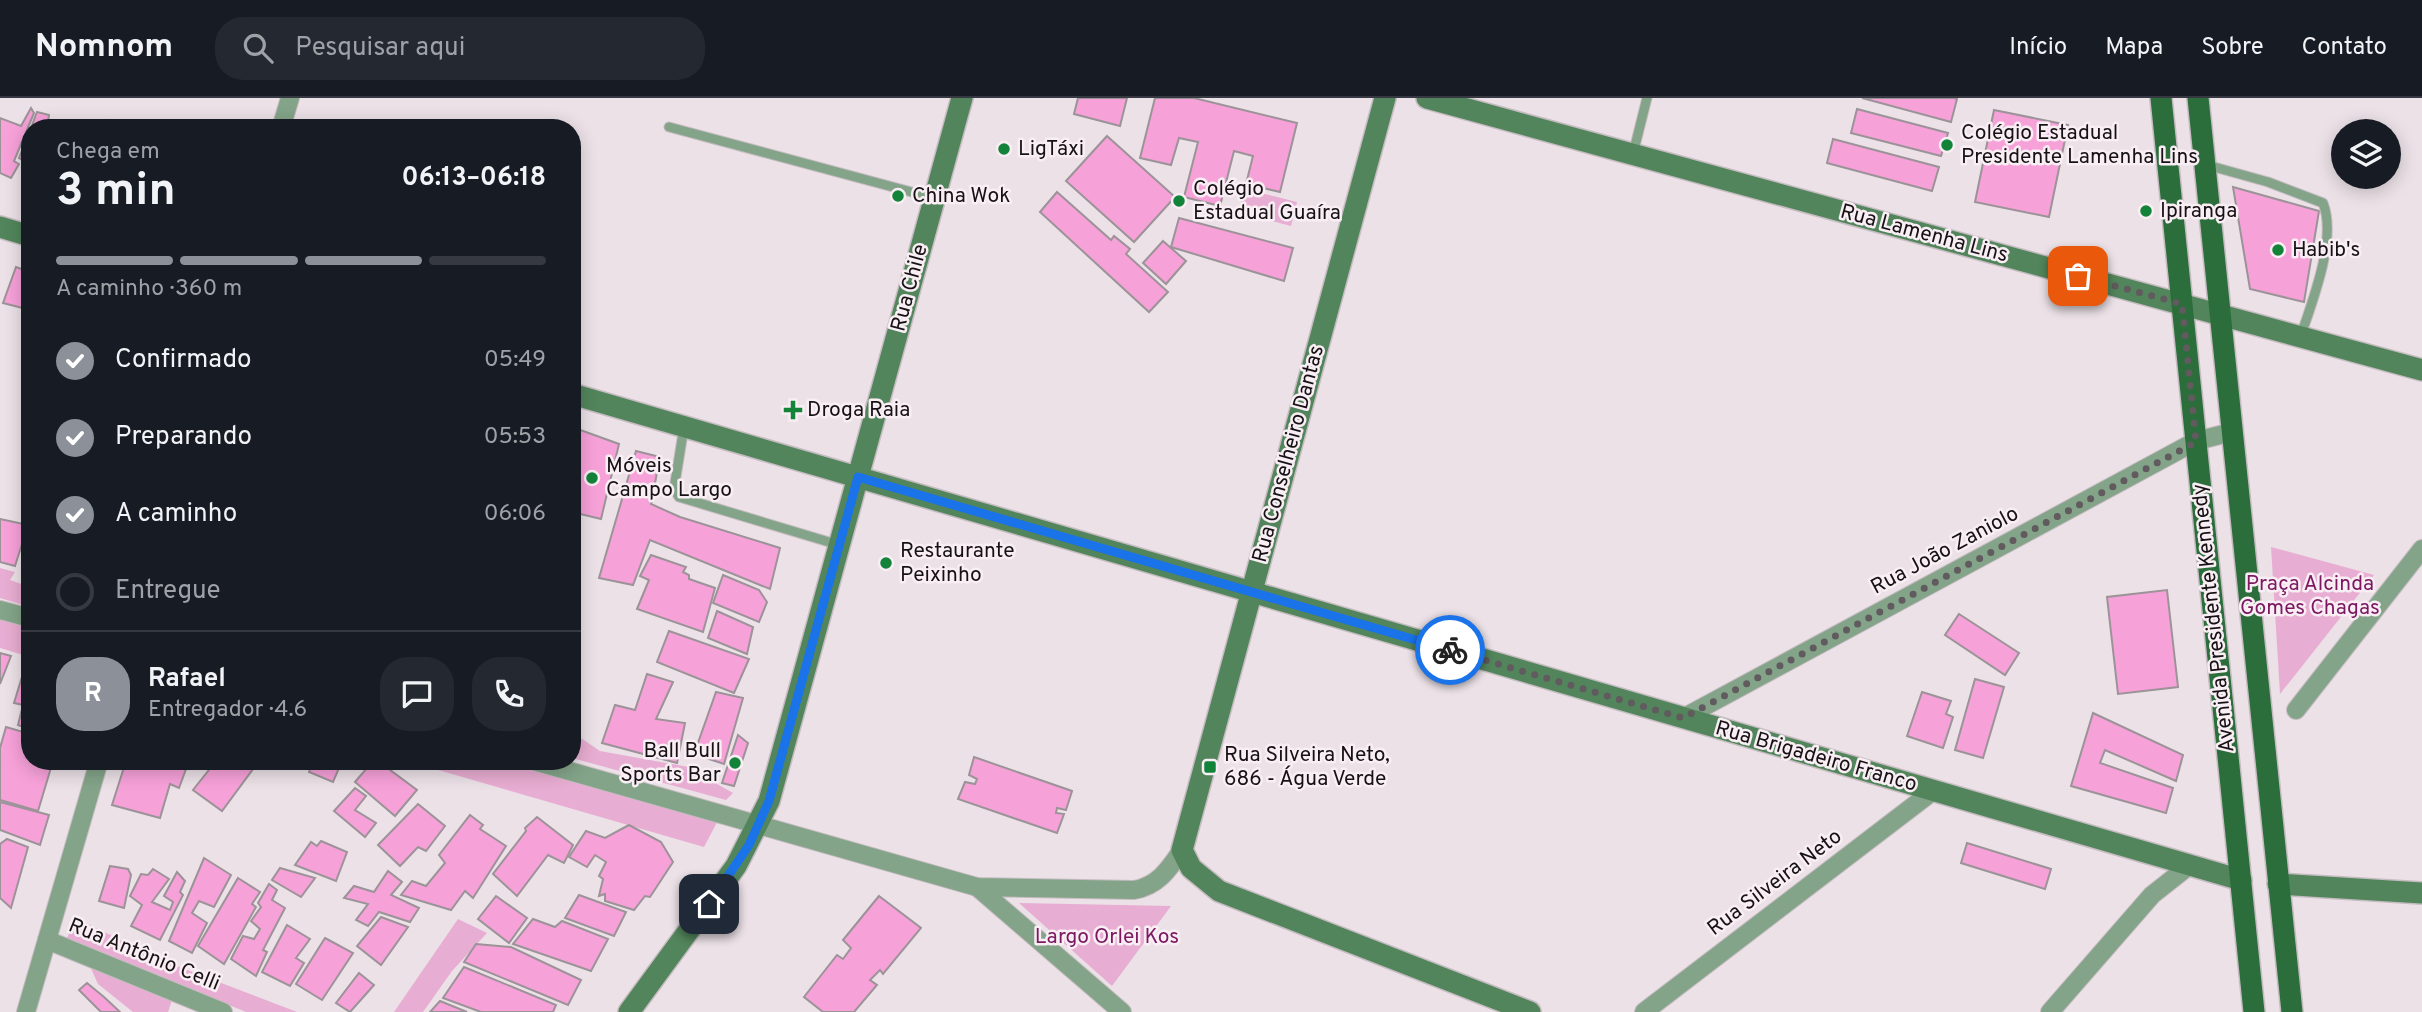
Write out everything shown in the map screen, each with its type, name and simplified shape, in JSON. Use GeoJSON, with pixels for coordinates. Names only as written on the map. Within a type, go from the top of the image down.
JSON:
{"type":"FeatureCollection","features":[{"type":"Feature","properties":{"kind":"main road","name":"Rua Chile"},"geometry":{"type":"LineString","coordinates":[[629,1012],[736,866],[759,825],[779,770],[961,98]]}},
{"type":"Feature","properties":{"kind":"main road","name":"Rua Conselheiro Dantas"},"geometry":{"type":"LineString","coordinates":[[1182,850],[1385,98]]}},
{"type":"Feature","properties":{"kind":"main road","name":"Rua Lamenha Lins"},"geometry":{"type":"LineString","coordinates":[[1427,98],[2422,370]]}},
{"type":"Feature","properties":{"kind":"main road","name":"Avenida Presidente Kennedy"},"geometry":{"type":"LineString","coordinates":[[2161,98],[2254,1012]]}},
{"type":"Feature","properties":{"kind":"main road","name":"Avenida Presidente Kennedy"},"geometry":{"type":"LineString","coordinates":[[2199,98],[2291,1012]]}},
{"type":"Feature","properties":{"kind":"main road"},"geometry":{"type":"LineString","coordinates":[[0,227],[21,233]]}},
{"type":"Feature","properties":{"kind":"main road","name":"Rua Brigadeiro Franco"},"geometry":{"type":"LineString","coordinates":[[581,397],[2241,880],[2422,893]]}},
{"type":"Feature","properties":{"kind":"main road"},"geometry":{"type":"LineString","coordinates":[[1182,850],[1191,868],[1219,891],[1530,1012]]}},
{"type":"Feature","properties":{"kind":"street"},"geometry":{"type":"LineString","coordinates":[[284,119],[290,98]]}},
{"type":"Feature","properties":{"kind":"street","name":"Rua João Zaniolo"},"geometry":{"type":"LineString","coordinates":[[1683,718],[2196,442],[2232,432]]}},
{"type":"Feature","properties":{"kind":"street"},"geometry":{"type":"LineString","coordinates":[[2296,710],[2422,549]]}},
{"type":"Feature","properties":{"kind":"street"},"geometry":{"type":"LineString","coordinates":[[0,610],[21,616]]}},
{"type":"Feature","properties":{"kind":"street"},"geometry":{"type":"LineString","coordinates":[[26,1012],[96,770]]}},
{"type":"Feature","properties":{"kind":"street"},"geometry":{"type":"LineString","coordinates":[[566,770],[976,887],[1141,889],[1159,880],[1182,850]]}},
{"type":"Feature","properties":{"kind":"street","name":"Rua Silveira Neto"},"geometry":{"type":"LineString","coordinates":[[1644,1012],[1933,791]]}},
{"type":"Feature","properties":{"kind":"street"},"geometry":{"type":"LineString","coordinates":[[2050,1012],[2141,907],[2190,865]]}},
{"type":"Feature","properties":{"kind":"street"},"geometry":{"type":"LineString","coordinates":[[976,887],[1122,1012]]}},
{"type":"Feature","properties":{"kind":"street","name":"Rua Antônio Celli"},"geometry":{"type":"LineString","coordinates":[[47,940],[223,1012]]}},
{"type":"Feature","properties":{"kind":"lane"},"geometry":{"type":"LineString","coordinates":[[1633,154],[1647,98]]}},
{"type":"Feature","properties":{"kind":"lane"},"geometry":{"type":"LineString","coordinates":[[669,127],[934,198]]}},
{"type":"Feature","properties":{"kind":"lane"},"geometry":{"type":"LineString","coordinates":[[2205,165],[2268,182],[2323,203],[2328,217],[2318,285],[2300,336]]}},
{"type":"Feature","properties":{"kind":"lane"},"geometry":{"type":"LineString","coordinates":[[684,427],[674,489],[679,497],[840,545]]}},
{"type":"Feature","properties":{"kind":"green space"},"geometry":{"type":"Polygon","coordinates":[[[1245,189],[1297,202],[1291,226],[1238,212],[1245,189]]]}},
{"type":"Feature","properties":{"kind":"green space","name":"Praça Alcinda Gomes Chagas"},"geometry":{"type":"Polygon","coordinates":[[[2271,547],[2374,575],[2280,694],[2271,547]]]}},
{"type":"Feature","properties":{"kind":"green space"},"geometry":{"type":"Polygon","coordinates":[[[0,568],[15,572],[10,580],[21,584],[21,604],[0,598],[0,568]]]}},
{"type":"Feature","properties":{"kind":"green space"},"geometry":{"type":"Polygon","coordinates":[[[0,611],[21,617],[21,654],[0,648],[0,611]]]}},
{"type":"Feature","properties":{"kind":"green space"},"geometry":{"type":"Polygon","coordinates":[[[581,738],[600,751],[716,772],[717,784],[733,793],[726,800],[581,760],[581,738]]]}},
{"type":"Feature","properties":{"kind":"green space"},"geometry":{"type":"Polygon","coordinates":[[[581,768],[725,807],[704,847],[438,770],[581,768]]]}},
{"type":"Feature","properties":{"kind":"green space","name":"Largo Orlei Kos"},"geometry":{"type":"Polygon","coordinates":[[[1019,903],[1171,906],[1112,986],[1019,903]]]}},
{"type":"Feature","properties":{"kind":"green space"},"geometry":{"type":"Polygon","coordinates":[[[76,918],[161,960],[297,1012],[246,1012],[67,938],[76,918]]]}},
{"type":"Feature","properties":{"kind":"green space"},"geometry":{"type":"Polygon","coordinates":[[[458,919],[487,933],[452,971],[423,1012],[394,1012],[458,919]]]}},
{"type":"Feature","properties":{"kind":"green space"},"geometry":{"type":"Polygon","coordinates":[[[89,964],[173,997],[168,1012],[133,1012],[98,984],[89,964]]]}},
{"type":"Feature","properties":{"kind":"building"},"geometry":{"type":"Polygon","coordinates":[[[1078,98],[1127,98],[1120,126],[1074,114],[1078,98]]]}},
{"type":"Feature","properties":{"kind":"building"},"geometry":{"type":"Polygon","coordinates":[[[1155,98],[1194,98],[1297,123],[1280,192],[1246,184],[1253,156],[1234,151],[1220,206],[1184,197],[1198,142],[1179,138],[1171,165],[1140,158],[1155,98]]]}},
{"type":"Feature","properties":{"kind":"building"},"geometry":{"type":"Polygon","coordinates":[[[1862,98],[1954,98],[1957,99],[1951,122],[1862,98]]]}},
{"type":"Feature","properties":{"kind":"building"},"geometry":{"type":"Polygon","coordinates":[[[31,108],[34,113],[32,119],[25,119],[31,108]]]}},
{"type":"Feature","properties":{"kind":"building"},"geometry":{"type":"Polygon","coordinates":[[[1857,109],[1948,133],[1941,156],[1851,133],[1857,109]]]}},
{"type":"Feature","properties":{"kind":"building"},"geometry":{"type":"Polygon","coordinates":[[[1994,110],[2068,125],[2049,217],[1975,202],[1994,110]]]}},
{"type":"Feature","properties":{"kind":"building"},"geometry":{"type":"Polygon","coordinates":[[[37,112],[49,115],[48,119],[34,119],[37,112]]]}},
{"type":"Feature","properties":{"kind":"building"},"geometry":{"type":"Polygon","coordinates":[[[0,118],[21,126],[21,144],[14,161],[19,164],[11,178],[0,173],[0,118]]]}},
{"type":"Feature","properties":{"kind":"building"},"geometry":{"type":"Polygon","coordinates":[[[1107,136],[1175,197],[1134,242],[1066,181],[1107,136]]]}},
{"type":"Feature","properties":{"kind":"building"},"geometry":{"type":"Polygon","coordinates":[[[1833,139],[1939,167],[1932,191],[1827,163],[1833,139]]]}},
{"type":"Feature","properties":{"kind":"building","name":"Habib's"},"geometry":{"type":"Polygon","coordinates":[[[2233,187],[2319,211],[2304,302],[2250,289],[2233,187]]]}},
{"type":"Feature","properties":{"kind":"building"},"geometry":{"type":"Polygon","coordinates":[[[1057,192],[1111,240],[1114,236],[1130,249],[1126,254],[1168,292],[1149,312],[1040,212],[1057,192]]]}},
{"type":"Feature","properties":{"kind":"building"},"geometry":{"type":"Polygon","coordinates":[[[1179,218],[1293,248],[1284,281],[1171,247],[1179,218]]]}},
{"type":"Feature","properties":{"kind":"building"},"geometry":{"type":"Polygon","coordinates":[[[1163,241],[1186,261],[1166,284],[1143,263],[1163,241]]]}},
{"type":"Feature","properties":{"kind":"building"},"geometry":{"type":"Polygon","coordinates":[[[16,267],[21,269],[21,308],[3,303],[16,267]]]}},
{"type":"Feature","properties":{"kind":"building","name":"Móveis Campo Largo"},"geometry":{"type":"Polygon","coordinates":[[[581,430],[619,444],[601,519],[581,514],[581,430]]]}},
{"type":"Feature","properties":{"kind":"building"},"geometry":{"type":"Polygon","coordinates":[[[636,451],[660,457],[651,504],[680,517],[780,548],[770,589],[650,540],[633,585],[599,578],[636,451]]]}},
{"type":"Feature","properties":{"kind":"building"},"geometry":{"type":"Polygon","coordinates":[[[0,519],[21,524],[21,547],[15,566],[0,562],[0,519]]]}},
{"type":"Feature","properties":{"kind":"building"},"geometry":{"type":"Polygon","coordinates":[[[651,555],[686,567],[683,572],[689,575],[689,579],[715,588],[703,632],[637,609],[649,580],[640,576],[651,555]]]}},
{"type":"Feature","properties":{"kind":"building"},"geometry":{"type":"Polygon","coordinates":[[[723,575],[759,590],[767,602],[759,622],[713,603],[723,575]]]}},
{"type":"Feature","properties":{"kind":"building"},"geometry":{"type":"Polygon","coordinates":[[[2167,590],[2178,687],[2118,694],[2107,597],[2167,590]]]}},
{"type":"Feature","properties":{"kind":"building"},"geometry":{"type":"Polygon","coordinates":[[[717,611],[753,627],[747,654],[708,638],[717,611]]]}},
{"type":"Feature","properties":{"kind":"building"},"geometry":{"type":"Polygon","coordinates":[[[1959,614],[2019,653],[2005,675],[1945,635],[1959,614]]]}},
{"type":"Feature","properties":{"kind":"building"},"geometry":{"type":"Polygon","coordinates":[[[669,631],[749,659],[734,693],[657,662],[669,631]]]}},
{"type":"Feature","properties":{"kind":"building"},"geometry":{"type":"Polygon","coordinates":[[[0,653],[11,656],[0,684],[0,653]]]}},
{"type":"Feature","properties":{"kind":"building"},"geometry":{"type":"Polygon","coordinates":[[[647,674],[673,682],[656,719],[685,723],[677,763],[602,743],[615,705],[635,710],[647,674]]]}},
{"type":"Feature","properties":{"kind":"building"},"geometry":{"type":"Polygon","coordinates":[[[1975,679],[2004,687],[1983,758],[1955,750],[1975,679]]]}},
{"type":"Feature","properties":{"kind":"building"},"geometry":{"type":"Polygon","coordinates":[[[21,680],[21,705],[14,703],[21,680]]]}},
{"type":"Feature","properties":{"kind":"building"},"geometry":{"type":"Polygon","coordinates":[[[716,692],[743,698],[724,764],[694,754],[716,692]]]}},
{"type":"Feature","properties":{"kind":"building"},"geometry":{"type":"Polygon","coordinates":[[[1922,692],[1951,701],[1946,714],[1953,717],[1943,748],[1907,736],[1922,692]]]}},
{"type":"Feature","properties":{"kind":"building"},"geometry":{"type":"Polygon","coordinates":[[[2093,713],[2183,755],[2176,781],[2105,750],[2100,763],[2173,788],[2166,813],[2071,786],[2093,713]]]}},
{"type":"Feature","properties":{"kind":"building"},"geometry":{"type":"Polygon","coordinates":[[[6,727],[21,731],[21,770],[50,770],[38,811],[0,800],[0,748],[6,727]]]}},
{"type":"Feature","properties":{"kind":"building","name":"Ball Bull Sports Bar"},"geometry":{"type":"Polygon","coordinates":[[[738,735],[748,743],[734,786],[722,783],[738,735]]]}},
{"type":"Feature","properties":{"kind":"building"},"geometry":{"type":"Polygon","coordinates":[[[974,757],[1072,791],[1066,810],[1057,808],[1056,813],[1064,814],[1057,833],[958,799],[965,782],[975,784],[977,779],[969,775],[974,757]]]}},
{"type":"Feature","properties":{"kind":"building"},"geometry":{"type":"Polygon","coordinates":[[[123,770],[186,770],[179,788],[170,784],[160,818],[112,805],[123,770]]]}},
{"type":"Feature","properties":{"kind":"building"},"geometry":{"type":"Polygon","coordinates":[[[209,770],[252,770],[222,811],[193,790],[209,770]]]}},
{"type":"Feature","properties":{"kind":"building"},"geometry":{"type":"Polygon","coordinates":[[[310,770],[338,770],[333,782],[309,772],[310,770]]]}},
{"type":"Feature","properties":{"kind":"building"},"geometry":{"type":"Polygon","coordinates":[[[365,770],[390,770],[417,790],[395,816],[355,782],[365,770]]]}},
{"type":"Feature","properties":{"kind":"building"},"geometry":{"type":"Polygon","coordinates":[[[355,788],[366,796],[355,810],[376,823],[365,837],[334,811],[355,788]]]}},
{"type":"Feature","properties":{"kind":"building"},"geometry":{"type":"Polygon","coordinates":[[[0,802],[49,815],[40,845],[0,830],[0,802]]]}},
{"type":"Feature","properties":{"kind":"building"},"geometry":{"type":"Polygon","coordinates":[[[418,804],[445,826],[426,851],[418,847],[400,866],[378,845],[418,804]]]}},
{"type":"Feature","properties":{"kind":"building"},"geometry":{"type":"Polygon","coordinates":[[[470,815],[483,825],[480,829],[506,846],[473,898],[465,891],[451,910],[401,895],[412,881],[426,886],[445,863],[439,855],[470,815]]]}},
{"type":"Feature","properties":{"kind":"building"},"geometry":{"type":"Polygon","coordinates":[[[537,817],[573,845],[564,863],[548,855],[517,896],[493,874],[526,831],[525,828],[537,817]]]}},
{"type":"Feature","properties":{"kind":"building"},"geometry":{"type":"Polygon","coordinates":[[[629,825],[661,842],[673,862],[650,897],[645,896],[634,910],[605,901],[605,894],[599,896],[603,879],[599,876],[606,862],[595,855],[587,867],[569,857],[586,831],[605,838],[629,825]]]}},
{"type":"Feature","properties":{"kind":"building"},"geometry":{"type":"Polygon","coordinates":[[[7,839],[28,847],[11,908],[0,898],[0,844],[7,839]]]}},
{"type":"Feature","properties":{"kind":"building"},"geometry":{"type":"Polygon","coordinates":[[[321,841],[347,852],[336,881],[295,865],[311,842],[317,846],[321,841]]]}},
{"type":"Feature","properties":{"kind":"building"},"geometry":{"type":"Polygon","coordinates":[[[1967,843],[2051,869],[2045,889],[1961,863],[1967,843]]]}},
{"type":"Feature","properties":{"kind":"building"},"geometry":{"type":"Polygon","coordinates":[[[204,858],[231,875],[214,907],[199,901],[192,913],[207,923],[192,953],[169,941],[204,858]]]}},
{"type":"Feature","properties":{"kind":"building"},"geometry":{"type":"Polygon","coordinates":[[[110,866],[128,869],[131,875],[124,908],[99,901],[110,866]]]}},
{"type":"Feature","properties":{"kind":"building"},"geometry":{"type":"Polygon","coordinates":[[[280,868],[315,878],[301,897],[272,880],[280,868]]]}},
{"type":"Feature","properties":{"kind":"building"},"geometry":{"type":"Polygon","coordinates":[[[153,869],[169,879],[152,902],[170,910],[173,902],[164,896],[177,872],[185,881],[180,892],[183,895],[160,940],[131,926],[142,905],[130,896],[141,874],[148,875],[153,869]]]}},
{"type":"Feature","properties":{"kind":"building"},"geometry":{"type":"Polygon","coordinates":[[[388,871],[402,882],[391,895],[419,908],[410,922],[379,912],[368,926],[356,920],[368,904],[344,898],[354,886],[374,892],[388,871]]]}},
{"type":"Feature","properties":{"kind":"building"},"geometry":{"type":"Polygon","coordinates":[[[238,878],[260,892],[252,904],[256,907],[224,964],[198,946],[238,878]]]}},
{"type":"Feature","properties":{"kind":"building"},"geometry":{"type":"Polygon","coordinates":[[[269,884],[277,890],[272,900],[285,908],[263,950],[267,952],[256,976],[231,959],[243,936],[254,939],[260,929],[251,921],[261,907],[258,903],[269,884]]]}},
{"type":"Feature","properties":{"kind":"building"},"geometry":{"type":"Polygon","coordinates":[[[579,895],[626,912],[614,936],[565,918],[579,895]]]}},
{"type":"Feature","properties":{"kind":"building"},"geometry":{"type":"Polygon","coordinates":[[[496,896],[527,918],[509,943],[478,919],[496,896]]]}},
{"type":"Feature","properties":{"kind":"building"},"geometry":{"type":"Polygon","coordinates":[[[879,896],[921,928],[883,974],[880,970],[870,980],[877,985],[854,1012],[823,1012],[804,997],[837,955],[843,959],[851,948],[843,940],[879,896]]]}},
{"type":"Feature","properties":{"kind":"building"},"geometry":{"type":"Polygon","coordinates":[[[381,917],[408,927],[381,965],[357,946],[381,917]]]}},
{"type":"Feature","properties":{"kind":"building"},"geometry":{"type":"Polygon","coordinates":[[[533,919],[555,927],[562,921],[608,939],[591,971],[513,944],[533,919]]]}},
{"type":"Feature","properties":{"kind":"building"},"geometry":{"type":"Polygon","coordinates":[[[287,925],[310,939],[296,958],[304,963],[290,986],[262,972],[287,925]]]}},
{"type":"Feature","properties":{"kind":"building"},"geometry":{"type":"Polygon","coordinates":[[[325,938],[353,953],[322,1000],[296,984],[325,938]]]}},
{"type":"Feature","properties":{"kind":"building"},"geometry":{"type":"Polygon","coordinates":[[[476,944],[511,947],[581,980],[568,1005],[464,962],[476,944]]]}},
{"type":"Feature","properties":{"kind":"building"},"geometry":{"type":"Polygon","coordinates":[[[464,967],[556,1005],[553,1012],[481,1012],[443,998],[464,967]]]}},
{"type":"Feature","properties":{"kind":"building"},"geometry":{"type":"Polygon","coordinates":[[[359,973],[374,985],[350,1012],[336,1003],[359,973]]]}},
{"type":"Feature","properties":{"kind":"building"},"geometry":{"type":"Polygon","coordinates":[[[87,983],[120,1012],[101,1012],[79,990],[87,983]]]}},
{"type":"Feature","properties":{"kind":"building"},"geometry":{"type":"Polygon","coordinates":[[[440,1001],[467,1012],[430,1012],[440,1001]]]}},
{"type":"Feature","properties":{"kind":"way so far"},"geometry":{"type":"LineString","coordinates":[[1450,650],[1683,718],[2196,442],[2182,304],[2078,276]]}},
{"type":"Feature","properties":{"kind":"place","name":"Colégio Estadual Presidente Lamenha Lins"},"geometry":{"type":"Point","coordinates":[1947,145]}},
{"type":"Feature","properties":{"kind":"place","name":"LigTáxi"},"geometry":{"type":"Point","coordinates":[1004,149]}},
{"type":"Feature","properties":{"kind":"place","name":"China Wok"},"geometry":{"type":"Point","coordinates":[898,196]}},
{"type":"Feature","properties":{"kind":"place","name":"Colégio Estadual Guaíra"},"geometry":{"type":"Point","coordinates":[1179,201]}},
{"type":"Feature","properties":{"kind":"place","name":"Ipiranga"},"geometry":{"type":"Point","coordinates":[2146,211]}},
{"type":"Feature","properties":{"kind":"place","name":"Habib's"},"geometry":{"type":"Point","coordinates":[2278,250]}},
{"type":"Feature","properties":{"kind":"place","name":"Droga Raia"},"geometry":{"type":"Point","coordinates":[793,410]}},
{"type":"Feature","properties":{"kind":"place","name":"Móveis Campo Largo"},"geometry":{"type":"Point","coordinates":[592,478]}},
{"type":"Feature","properties":{"kind":"place","name":"Restaurante Peixinho"},"geometry":{"type":"Point","coordinates":[886,563]}},
{"type":"Feature","properties":{"kind":"place","name":"Ball Bull Sports Bar"},"geometry":{"type":"Point","coordinates":[735,763]}},
{"type":"Feature","properties":{"kind":"place","name":"Rua Silveira Neto, 686 - Água Verde"},"geometry":{"type":"Point","coordinates":[1210,767]}},
{"type":"Feature","properties":{"kind":"route"},"geometry":{"type":"LineString","coordinates":[[709,904],[749,845],[769,801],[858,477],[1450,650]]}}]}
